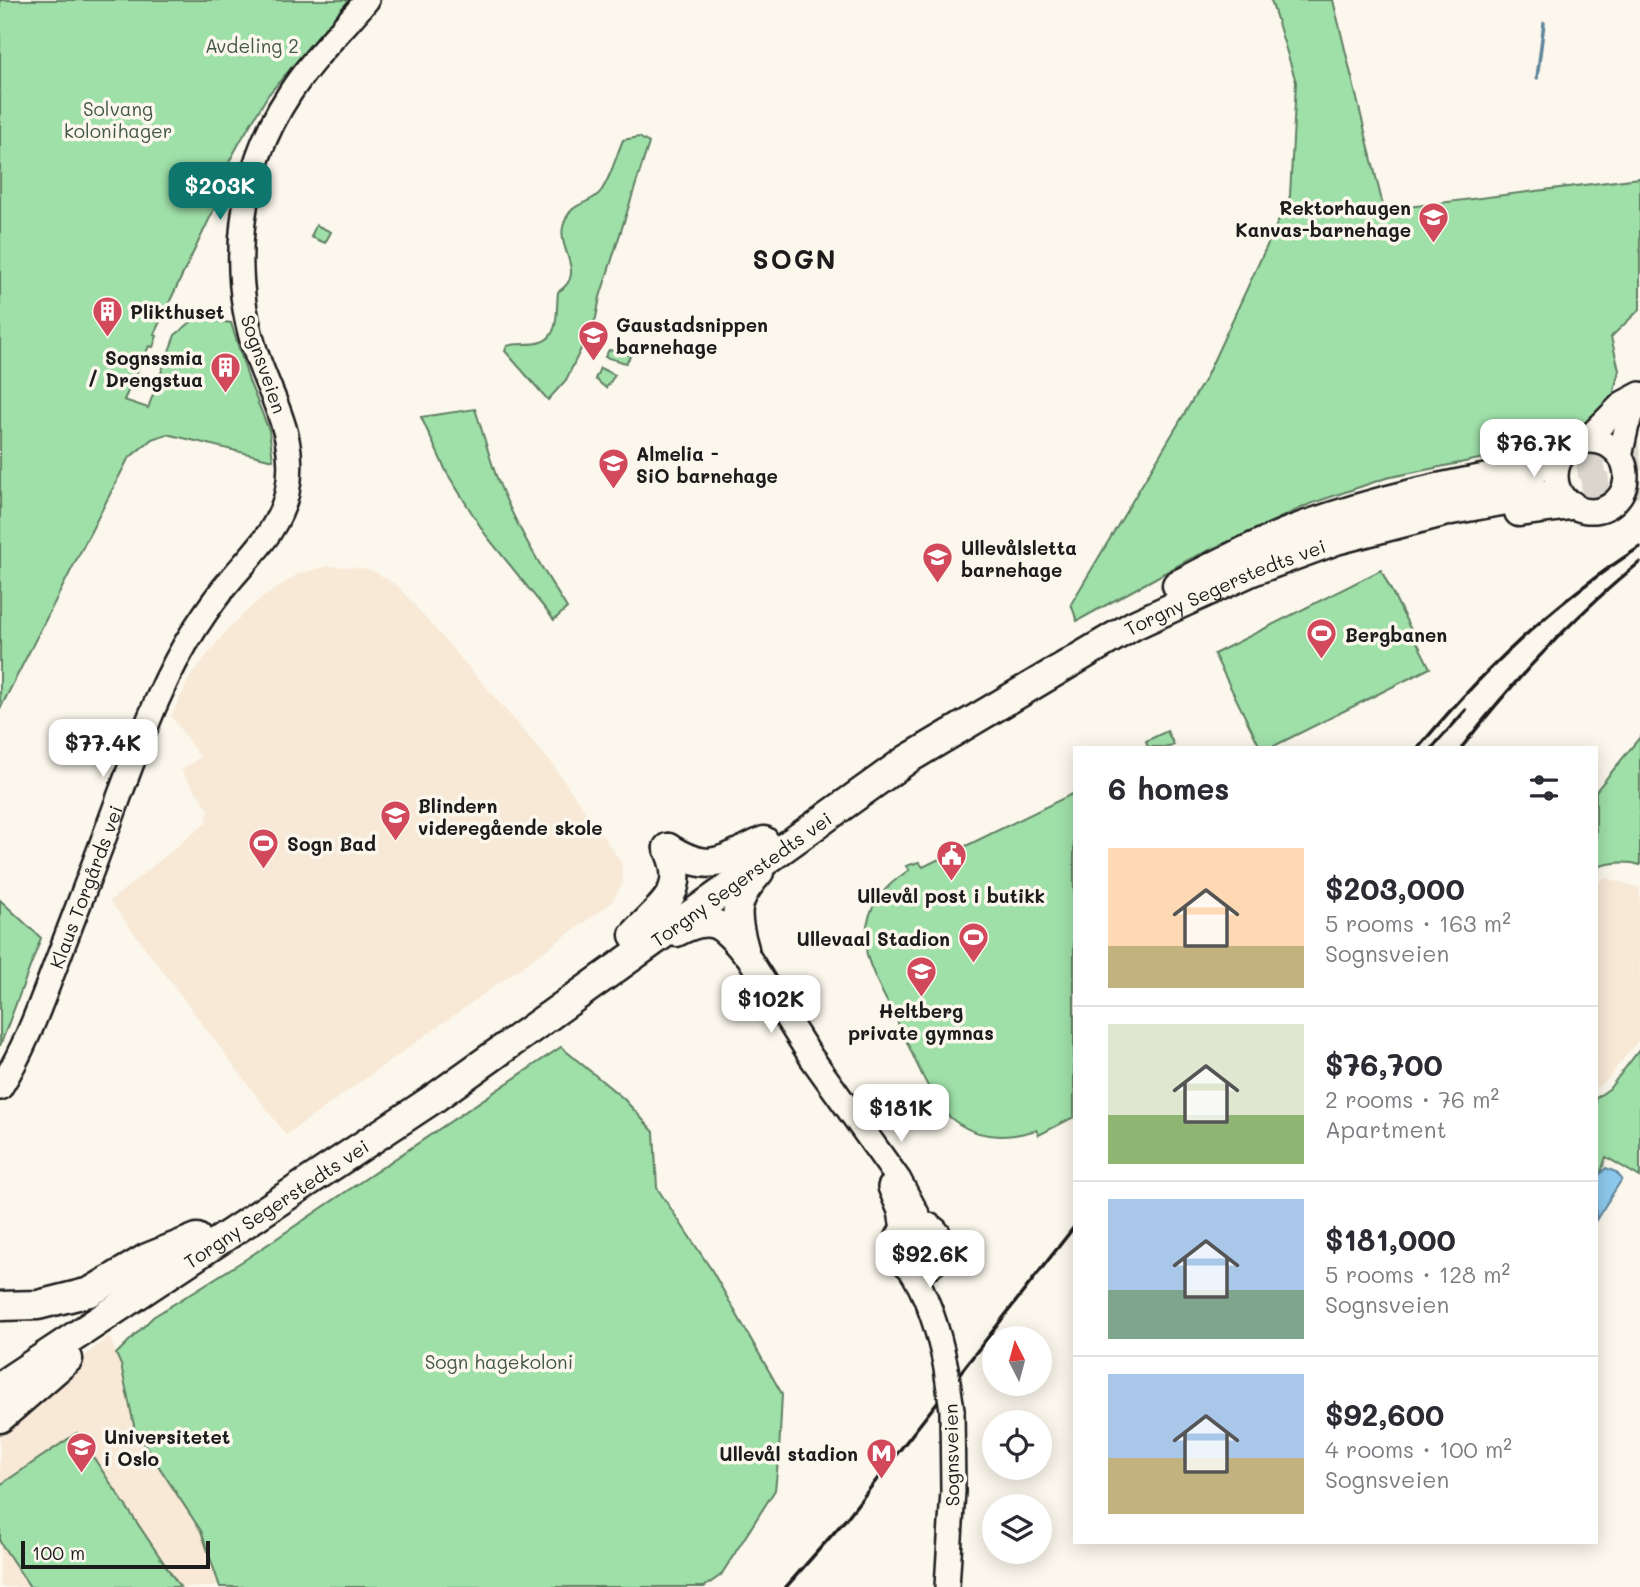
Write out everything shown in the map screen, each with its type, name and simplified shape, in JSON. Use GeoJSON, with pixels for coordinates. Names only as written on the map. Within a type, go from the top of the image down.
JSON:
{"type":"FeatureCollection","features":[{"type":"Feature","properties":{"kind":"highway"},"geometry":{"type":"LineString","coordinates":[[1236,555],[1310,513],[1364,490],[1456,468],[1576,445]]}},
{"type":"Feature","properties":{"kind":"highway","name":"Torgny Segerstedts vei"},"geometry":{"type":"LineString","coordinates":[[0,1386],[433,1099],[901,746],[980,697],[1126,612],[1236,555],[1305,525],[1443,485],[1538,482],[1451,510],[1336,540],[1252,571],[1134,625],[908,760],[769,848]]}},
{"type":"Feature","properties":{"kind":"highway"},"geometry":{"type":"LineString","coordinates":[[1208,591],[1422,532],[1509,514],[1571,505]]}},
{"type":"Feature","properties":{"kind":"highway"},"geometry":{"type":"LineString","coordinates":[[640,941],[675,888],[677,869],[668,848],[690,861],[707,864],[769,848]]}},
{"type":"Feature","properties":{"kind":"highway"},"geometry":{"type":"LineString","coordinates":[[744,950],[736,920],[737,905],[769,848]]}},
{"type":"Feature","properties":{"kind":"highway"},"geometry":{"type":"LineString","coordinates":[[640,941],[698,922],[719,923],[744,950]]}},
{"type":"Feature","properties":{"kind":"highway","name":"Torgny Segerstedts vei"},"geometry":{"type":"LineString","coordinates":[[0,1363],[197,1238],[640,941]]}},
{"type":"Feature","properties":{"kind":"highway"},"geometry":{"type":"LineString","coordinates":[[0,1306],[38,1305],[90,1292],[147,1258],[197,1238]]}},
{"type":"Feature","properties":{"kind":"highway"},"geometry":{"type":"LineString","coordinates":[[0,1418],[179,1268]]}},
{"type":"Feature","properties":{"kind":"main road","name":"Sognsveien"},"geometry":{"type":"LineString","coordinates":[[281,511],[290,471],[289,447],[283,421],[259,361],[246,314],[240,275],[244,213],[262,144],[281,107],[302,76],[367,0]]}},
{"type":"Feature","properties":{"kind":"main road"},"geometry":{"type":"LineString","coordinates":[[1576,445],[1593,441],[1608,445],[1620,456],[1626,470],[1626,480],[1619,498],[1612,505],[1599,511],[1584,511],[1571,505],[1561,495],[1556,482],[1559,461],[1576,445],[1623,403],[1640,395]]}},
{"type":"Feature","properties":{"kind":"main road"},"geometry":{"type":"LineString","coordinates":[[1620,456],[1640,395]]}},
{"type":"Feature","properties":{"kind":"main road","name":"Klaus Torgårds vei"},"geometry":{"type":"LineString","coordinates":[[0,1088],[40,1006],[168,677],[213,602],[264,541],[281,511]]}},
{"type":"Feature","properties":{"kind":"main road"},"geometry":{"type":"LineString","coordinates":[[744,950],[836,1094],[853,1113],[899,1180],[913,1226]]}},
{"type":"Feature","properties":{"kind":"main road"},"geometry":{"type":"LineString","coordinates":[[913,1226],[933,1227],[942,1238],[943,1249],[938,1260],[922,1269],[909,1267],[900,1259],[897,1240],[913,1226]]}},
{"type":"Feature","properties":{"kind":"main road","name":"Sognsveien"},"geometry":{"type":"LineString","coordinates":[[936,1324],[938,1260]]}},
{"type":"Feature","properties":{"kind":"main road","name":"Sognsveien"},"geometry":{"type":"LineString","coordinates":[[909,1267],[936,1324],[952,1410],[953,1491],[947,1587]]}},
{"type":"Feature","properties":{"kind":"shaded area","name":"Blindern videregående skole"},"geometry":{"type":"Polygon","coordinates":[[[327,566],[363,568],[398,586],[553,765],[621,862],[623,883],[610,904],[286,1135],[110,901],[206,823],[209,809],[181,771],[200,757],[171,716],[191,676],[228,629],[259,600],[298,574],[327,566]]]}},
{"type":"Feature","properties":{"kind":"shaded area"},"geometry":{"type":"Polygon","coordinates":[[[1606,878],[1640,888],[1640,1038],[1607,1080],[1598,1087],[1598,884],[1606,878]]]}},
{"type":"Feature","properties":{"kind":"shaded area","name":"Universitetet i Oslo"},"geometry":{"type":"Polygon","coordinates":[[[109,1336],[121,1365],[135,1430],[201,1531],[219,1584],[214,1587],[0,1587],[0,1428],[109,1336]]]}},
{"type":"Feature","properties":{"kind":"green space","name":"Solvang kolonihager"},"geometry":{"type":"Polygon","coordinates":[[[0,0],[349,0],[268,95],[241,140],[230,160],[219,199],[154,334],[157,336],[153,347],[149,346],[124,400],[148,408],[175,335],[196,318],[231,323],[249,381],[269,430],[273,460],[167,434],[152,439],[128,459],[0,709],[0,0]]]}},
{"type":"Feature","properties":{"kind":"green space"},"geometry":{"type":"Polygon","coordinates":[[[1271,0],[1333,0],[1384,210],[1640,178],[1640,309],[1611,337],[1619,370],[1613,396],[1590,427],[1552,448],[1479,459],[1386,478],[1310,504],[1190,559],[1077,621],[1071,604],[1205,379],[1290,196],[1296,82],[1271,0]]]}},
{"type":"Feature","properties":{"kind":"green space"},"geometry":{"type":"Polygon","coordinates":[[[639,137],[649,143],[600,297],[596,318],[566,380],[548,400],[505,351],[507,346],[537,343],[551,334],[556,321],[558,292],[570,278],[571,270],[563,236],[566,218],[575,208],[601,191],[623,140],[639,137]]]}},
{"type":"Feature","properties":{"kind":"green space"},"geometry":{"type":"Polygon","coordinates":[[[316,225],[331,232],[325,243],[311,237],[316,225]]]}},
{"type":"Feature","properties":{"kind":"green space"},"geometry":{"type":"Polygon","coordinates":[[[609,350],[631,355],[626,363],[605,357],[609,350]]]}},
{"type":"Feature","properties":{"kind":"green space"},"geometry":{"type":"Polygon","coordinates":[[[600,368],[615,375],[606,388],[595,379],[600,368]]]}},
{"type":"Feature","properties":{"kind":"green space"},"geometry":{"type":"Polygon","coordinates":[[[475,409],[505,498],[567,608],[554,620],[485,534],[447,473],[421,417],[475,409]]]}},
{"type":"Feature","properties":{"kind":"green space","name":"Bergbanen"},"geometry":{"type":"Polygon","coordinates":[[[1381,570],[1430,668],[1274,746],[1260,746],[1214,654],[1381,570]]]}},
{"type":"Feature","properties":{"kind":"green space"},"geometry":{"type":"Polygon","coordinates":[[[1167,731],[1174,745],[1148,746],[1146,741],[1167,731]]]}},
{"type":"Feature","properties":{"kind":"green space"},"geometry":{"type":"Polygon","coordinates":[[[1640,737],[1640,865],[1618,863],[1598,867],[1598,789],[1640,737]]]}},
{"type":"Feature","properties":{"kind":"green space","name":"Ullevaal Stadion"},"geometry":{"type":"Polygon","coordinates":[[[1073,793],[1073,1118],[1039,1135],[1036,1130],[1007,1136],[978,1133],[946,1114],[923,1077],[876,980],[867,955],[867,923],[870,914],[885,889],[909,870],[906,866],[919,862],[923,867],[1073,793]]]}},
{"type":"Feature","properties":{"kind":"green space"},"geometry":{"type":"Polygon","coordinates":[[[0,900],[41,938],[0,1046],[0,900]]]}},
{"type":"Feature","properties":{"kind":"green space","name":"Sogn hagekoloni"},"geometry":{"type":"Polygon","coordinates":[[[561,1047],[624,1099],[654,1132],[657,1188],[711,1269],[782,1394],[775,1490],[721,1575],[704,1587],[220,1587],[201,1531],[135,1430],[121,1365],[116,1354],[153,1317],[246,1259],[561,1047]]]}},
{"type":"Feature","properties":{"kind":"green space"},"geometry":{"type":"Polygon","coordinates":[[[1640,1049],[1640,1177],[1606,1157],[1601,1172],[1598,1173],[1598,1097],[1609,1089],[1640,1049]]]}},
{"type":"Feature","properties":{"kind":"green space"},"geometry":{"type":"Polygon","coordinates":[[[77,1433],[180,1587],[30,1587],[0,1542],[0,1485],[77,1433]]]}},
{"type":"Feature","properties":{"kind":"water"},"geometry":{"type":"Polygon","coordinates":[[[1606,1168],[1616,1172],[1622,1179],[1598,1217],[1598,1176],[1606,1168]]]}},
{"type":"Feature","properties":{"kind":"waterway"},"geometry":{"type":"LineString","coordinates":[[1537,78],[1544,23]]}},
{"type":"Feature","properties":{"kind":"tunnel"},"geometry":{"type":"LineString","coordinates":[[1535,470],[1640,456]]}},
{"type":"Feature","properties":{"kind":"tunnel"},"geometry":{"type":"LineString","coordinates":[[1540,494],[1640,483]]}},
{"type":"Feature","properties":{"kind":"railway"},"geometry":{"type":"LineString","coordinates":[[1420,746],[1522,638],[1579,590],[1640,547]]}},
{"type":"Feature","properties":{"kind":"railway"},"geometry":{"type":"LineString","coordinates":[[1463,746],[1546,650],[1640,562]]}},
{"type":"Feature","properties":{"kind":"railway"},"geometry":{"type":"LineString","coordinates":[[1434,746],[1466,710]]}},
{"type":"Feature","properties":{"kind":"railway"},"geometry":{"type":"LineString","coordinates":[[786,1587],[846,1519],[1073,1228]]}},
{"type":"Feature","properties":{"kind":"place","name":"Rektorhaugen Kanvas-barnehage"},"geometry":{"type":"Point","coordinates":[1434,245]}},
{"type":"Feature","properties":{"kind":"place","name":"Plikthuset"},"geometry":{"type":"Point","coordinates":[107,338]}},
{"type":"Feature","properties":{"kind":"place","name":"Gaustadsnippen barnehage"},"geometry":{"type":"Point","coordinates":[593,362]}},
{"type":"Feature","properties":{"kind":"place","name":"Sognssmia / Drengstua"},"geometry":{"type":"Point","coordinates":[226,395]}},
{"type":"Feature","properties":{"kind":"place","name":"Almelia - SiO barnehage"},"geometry":{"type":"Point","coordinates":[613,491]}},
{"type":"Feature","properties":{"kind":"place","name":"Ullevålsletta barnehage"},"geometry":{"type":"Point","coordinates":[938,585]}},
{"type":"Feature","properties":{"kind":"place","name":"Bergbanen"},"geometry":{"type":"Point","coordinates":[1322,661]}},
{"type":"Feature","properties":{"kind":"place","name":"Blindern videregående skole"},"geometry":{"type":"Point","coordinates":[395,843]}},
{"type":"Feature","properties":{"kind":"place","name":"Sogn Bad"},"geometry":{"type":"Point","coordinates":[264,870]}},
{"type":"Feature","properties":{"kind":"place","name":"Ullevål post i butikk"},"geometry":{"type":"Point","coordinates":[951,883]}},
{"type":"Feature","properties":{"kind":"place","name":"Ullevaal Stadion"},"geometry":{"type":"Point","coordinates":[973,965]}},
{"type":"Feature","properties":{"kind":"place","name":"Heltberg private gymnas"},"geometry":{"type":"Point","coordinates":[921,998]}},
{"type":"Feature","properties":{"kind":"place","name":"Universitetet i Oslo"},"geometry":{"type":"Point","coordinates":[81,1474]}},
{"type":"Feature","properties":{"kind":"place","name":"Ullevål stadion"},"geometry":{"type":"Point","coordinates":[881,1480]}},
{"type":"Feature","properties":{"kind":"district","name":"SOGN"},"geometry":{"type":"Point","coordinates":[795,259]}},
{"type":"Feature","properties":{"kind":"park label","name":"Avdeling 2"},"geometry":{"type":"Point","coordinates":[252,45]}}]}
